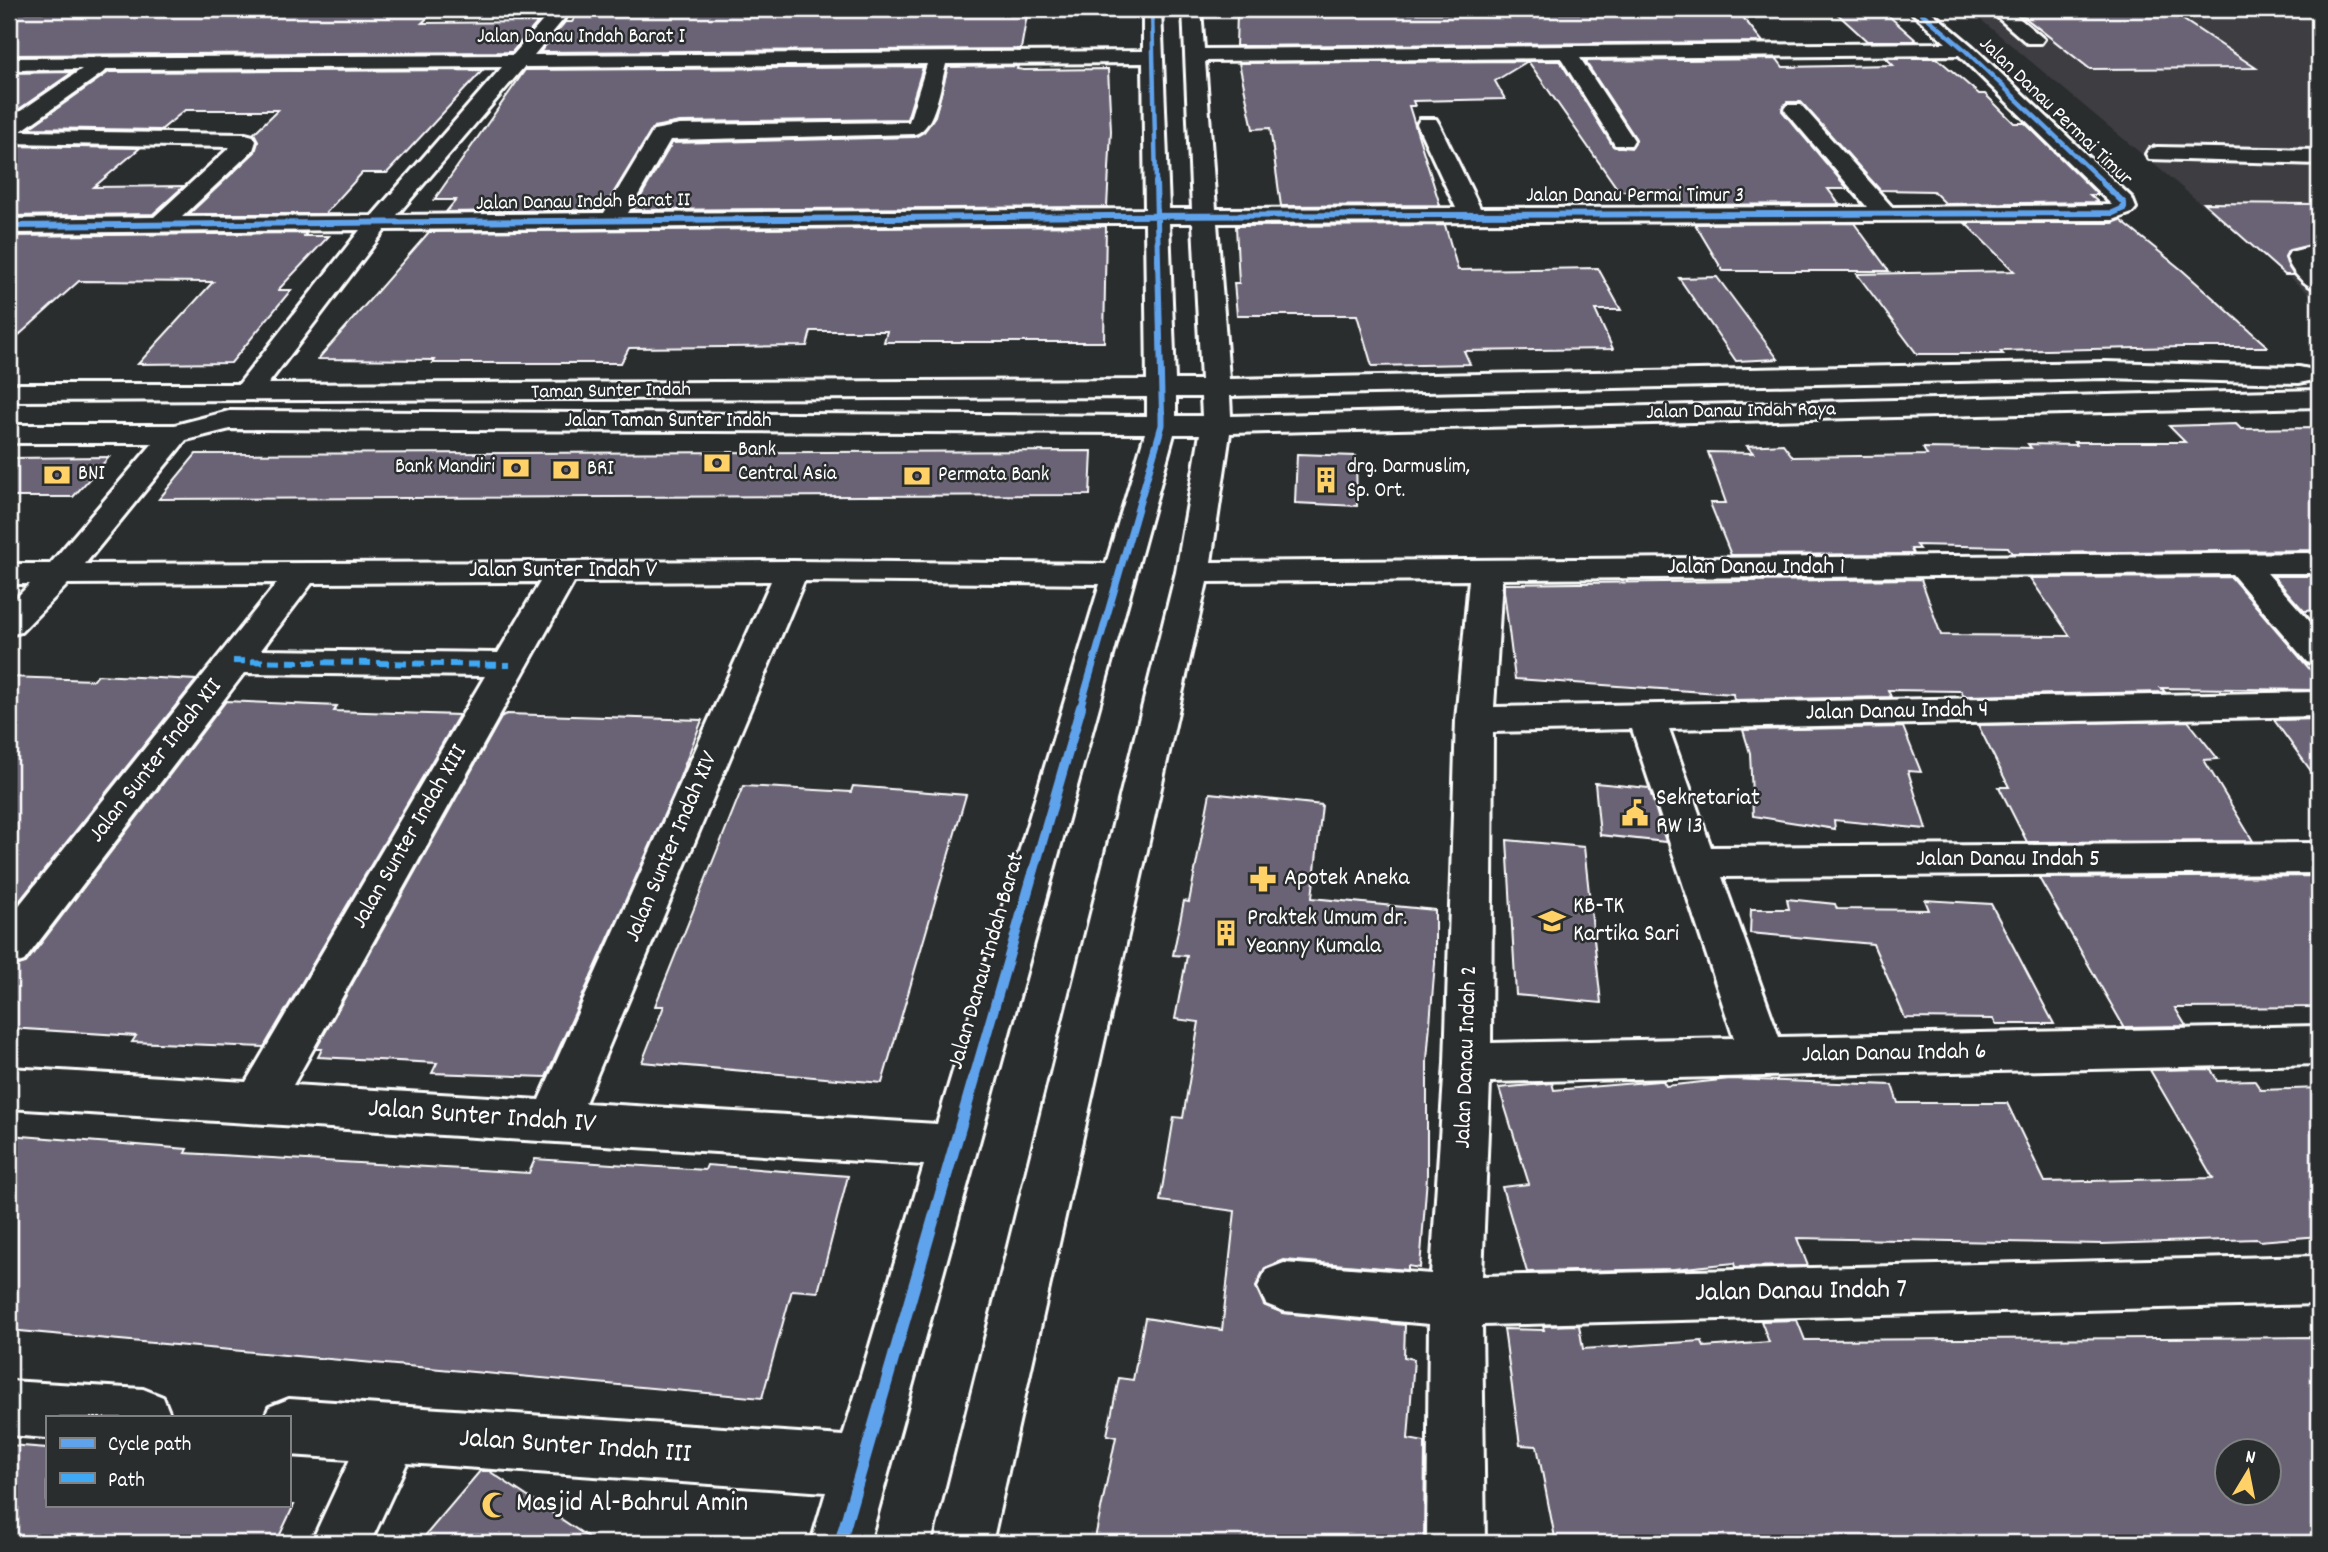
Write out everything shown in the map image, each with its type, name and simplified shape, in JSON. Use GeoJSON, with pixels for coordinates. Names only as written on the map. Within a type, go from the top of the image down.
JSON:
{"type":"FeatureCollection","features":[{"type":"Feature","properties":{"kind":"street"},"geometry":{"type":"LineString","coordinates":[[9,373],[255,381],[378,223],[563,9]]}},
{"type":"Feature","properties":{"kind":"street","name":"Jalan Danau Indah Barat"},"geometry":{"type":"LineString","coordinates":[[841,1543],[1117,574],[1160,406],[1159,217],[1152,9]]}},
{"type":"Feature","properties":{"kind":"street"},"geometry":{"type":"LineString","coordinates":[[963,1543],[1192,572],[1215,407],[1192,9]]}},
{"type":"Feature","properties":{"kind":"street","name":"Jalan Danau Permai Timur"},"geometry":{"type":"LineString","coordinates":[[1917,9],[1964,49],[2124,203],[2124,208],[2113,213]]}},
{"type":"Feature","properties":{"kind":"street"},"geometry":{"type":"LineString","coordinates":[[1997,9],[2034,40]]}},
{"type":"Feature","properties":{"kind":"street"},"geometry":{"type":"LineString","coordinates":[[1195,55],[1964,49]]}},
{"type":"Feature","properties":{"kind":"street"},"geometry":{"type":"LineString","coordinates":[[1567,52],[1623,140]]}},
{"type":"Feature","properties":{"kind":"street","name":"Jalan Danau Indah Barat I"},"geometry":{"type":"LineString","coordinates":[[9,64],[1153,57]]}},
{"type":"Feature","properties":{"kind":"street"},"geometry":{"type":"LineString","coordinates":[[612,220],[662,135],[680,131],[915,128],[919,124],[937,60]]}},
{"type":"Feature","properties":{"kind":"street"},"geometry":{"type":"LineString","coordinates":[[9,129],[103,64]]}},
{"type":"Feature","properties":{"kind":"street"},"geometry":{"type":"LineString","coordinates":[[1794,108],[1884,212]]}},
{"type":"Feature","properties":{"kind":"street"},"geometry":{"type":"LineString","coordinates":[[1428,124],[1472,216]]}},
{"type":"Feature","properties":{"kind":"street"},"geometry":{"type":"LineString","coordinates":[[9,137],[233,139],[246,142],[161,224]]}},
{"type":"Feature","properties":{"kind":"street"},"geometry":{"type":"LineString","coordinates":[[2157,154],[2319,157]]}},
{"type":"Feature","properties":{"kind":"street","name":"Jalan Danau Permai Timur 3"},"geometry":{"type":"LineString","coordinates":[[1159,217],[2113,213]]}},
{"type":"Feature","properties":{"kind":"street","name":"Jalan Danau Indah Barat II"},"geometry":{"type":"LineString","coordinates":[[9,226],[1159,217]]}},
{"type":"Feature","properties":{"kind":"street"},"geometry":{"type":"LineString","coordinates":[[2319,252],[2299,257],[2301,264],[2319,282]]}},
{"type":"Feature","properties":{"kind":"street"},"geometry":{"type":"LineString","coordinates":[[2105,370],[2110,382],[2132,403]]}},
{"type":"Feature","properties":{"kind":"street","name":"Jalan Danau Indah Raya"},"geometry":{"type":"LineString","coordinates":[[1215,407],[2105,370],[2317,383]]}},
{"type":"Feature","properties":{"kind":"street","name":"Taman Sunter Indah"},"geometry":{"type":"LineString","coordinates":[[9,393],[255,381],[472,393],[1160,406]]}},
{"type":"Feature","properties":{"kind":"street","name":"Jalan Danau Indah Raya"},"geometry":{"type":"LineString","coordinates":[[1160,406],[2132,403],[2317,383]]}},
{"type":"Feature","properties":{"kind":"street","name":"Jalan Taman Sunter Indah"},"geometry":{"type":"LineString","coordinates":[[9,434],[176,434],[203,447],[679,433],[1160,406]]}},
{"type":"Feature","properties":{"kind":"street"},"geometry":{"type":"LineString","coordinates":[[9,624],[61,573],[176,434]]}},
{"type":"Feature","properties":{"kind":"street"},"geometry":{"type":"LineString","coordinates":[[2241,564],[2319,654]]}},
{"type":"Feature","properties":{"kind":"street","name":"Jalan Danau Indah 1"},"geometry":{"type":"LineString","coordinates":[[1192,572],[2319,564]]}},
{"type":"Feature","properties":{"kind":"street","name":"Jalan Danau Indah 2"},"geometry":{"type":"LineString","coordinates":[[1456,1543],[1455,1301],[1468,1063],[1475,720],[1486,570]]}},
{"type":"Feature","properties":{"kind":"street","name":"Jalan Sunter Indah XIII"},"geometry":{"type":"LineString","coordinates":[[258,1104],[563,571]]}},
{"type":"Feature","properties":{"kind":"street","name":"Jalan Sunter Indah V"},"geometry":{"type":"LineString","coordinates":[[9,574],[792,571],[1117,574]]}},
{"type":"Feature","properties":{"kind":"street","name":"Jalan Sunter Indah XIV"},"geometry":{"type":"LineString","coordinates":[[553,1122],[792,571]]}},
{"type":"Feature","properties":{"kind":"street","name":"Jalan Sunter Indah XII"},"geometry":{"type":"LineString","coordinates":[[9,949],[303,572]]}},
{"type":"Feature","properties":{"kind":"street"},"geometry":{"type":"LineString","coordinates":[[233,661],[510,665]]}},
{"type":"Feature","properties":{"kind":"street","name":"Jalan Danau Indah 4"},"geometry":{"type":"LineString","coordinates":[[1475,720],[2319,704]]}},
{"type":"Feature","properties":{"kind":"street"},"geometry":{"type":"LineString","coordinates":[[1646,716],[1763,1057]]}},
{"type":"Feature","properties":{"kind":"street","name":"Jalan Danau Indah 5"},"geometry":{"type":"LineString","coordinates":[[1697,862],[2319,858]]}},
{"type":"Feature","properties":{"kind":"street","name":"Jalan Danau Indah 6"},"geometry":{"type":"LineString","coordinates":[[1468,1063],[2319,1045]]}},
{"type":"Feature","properties":{"kind":"street","name":"Jalan Sunter Indah IV"},"geometry":{"type":"LineString","coordinates":[[9,1088],[955,1146]]}},
{"type":"Feature","properties":{"kind":"street","name":"Jalan Danau Indah 7"},"geometry":{"type":"LineString","coordinates":[[1284,1287],[1455,1301],[2319,1280]]}},
{"type":"Feature","properties":{"kind":"street"},"geometry":{"type":"LineString","coordinates":[[9,1408],[128,1416]]}},
{"type":"Feature","properties":{"kind":"street","name":"Jalan Sunter Indah III"},"geometry":{"type":"LineString","coordinates":[[290,1427],[862,1466]]}},
{"type":"Feature","properties":{"kind":"street"},"geometry":{"type":"LineString","coordinates":[[340,1543],[391,1434]]}},
{"type":"Feature","properties":{"kind":"shaded area"},"geometry":{"type":"Polygon","coordinates":[[[1968,9],[2319,9],[2319,302],[1968,9]]]}},
{"type":"Feature","properties":{"kind":"building"},"geometry":{"type":"Polygon","coordinates":[[[196,9],[437,9],[422,23],[538,22],[512,52],[9,55],[9,12],[191,13],[196,9]]]}},
{"type":"Feature","properties":{"kind":"building"},"geometry":{"type":"Polygon","coordinates":[[[581,9],[1028,9],[1021,49],[540,52],[565,22],[572,22],[581,9]]]}},
{"type":"Feature","properties":{"kind":"building"},"geometry":{"type":"Polygon","coordinates":[[[1832,9],[1881,9],[1917,41],[1867,41],[1832,9]]]}},
{"type":"Feature","properties":{"kind":"building"},"geometry":{"type":"Polygon","coordinates":[[[2014,9],[2167,9],[2256,68],[2090,69],[2014,9]]]}},
{"type":"Feature","properties":{"kind":"building"},"geometry":{"type":"Polygon","coordinates":[[[1682,11],[1738,11],[1763,42],[1236,46],[1237,13],[1684,14],[1682,11]]]}},
{"type":"Feature","properties":{"kind":"building"},"geometry":{"type":"Polygon","coordinates":[[[1886,58],[1937,58],[1979,94],[1985,94],[2014,123],[2025,123],[2098,195],[2090,195],[2098,202],[1946,204],[1933,191],[1880,190],[1801,102],[1787,102],[1782,111],[1848,189],[1828,189],[1839,204],[1683,205],[1675,192],[1619,191],[1528,61],[1560,61],[1613,146],[1631,148],[1636,139],[1585,61],[1777,59],[1783,67],[1893,65],[1886,58]]]}},
{"type":"Feature","properties":{"kind":"building"},"geometry":{"type":"Polygon","coordinates":[[[1528,61],[1495,81],[1505,99],[1413,101],[1415,106],[1409,106],[1440,205],[1281,206],[1270,128],[1253,129],[1239,63],[1528,61]]]}},
{"type":"Feature","properties":{"kind":"building"},"geometry":{"type":"Polygon","coordinates":[[[1018,66],[1017,69],[1024,70],[1108,69],[1111,131],[1107,207],[633,210],[672,143],[915,137],[924,132],[935,116],[948,67],[1018,66]]]}},
{"type":"Feature","properties":{"kind":"building"},"geometry":{"type":"Polygon","coordinates":[[[923,67],[907,119],[680,122],[654,127],[603,210],[446,212],[456,200],[434,200],[525,70],[923,67]]]}},
{"type":"Feature","properties":{"kind":"building"},"geometry":{"type":"Polygon","coordinates":[[[483,70],[387,173],[362,173],[325,214],[189,214],[255,152],[258,142],[254,133],[278,110],[185,110],[161,130],[29,128],[109,72],[483,70]]]}},
{"type":"Feature","properties":{"kind":"building"},"geometry":{"type":"Polygon","coordinates":[[[73,72],[9,116],[9,73],[73,72]]]}},
{"type":"Feature","properties":{"kind":"building"},"geometry":{"type":"Polygon","coordinates":[[[9,146],[140,148],[94,187],[184,186],[153,214],[9,216],[9,146]]]}},
{"type":"Feature","properties":{"kind":"building"},"geometry":{"type":"Polygon","coordinates":[[[2204,203],[2319,204],[2319,243],[2288,251],[2285,258],[2294,275],[2285,275],[2204,203]]]}},
{"type":"Feature","properties":{"kind":"building"},"geometry":{"type":"Polygon","coordinates":[[[2120,220],[2182,270],[2268,347],[1917,354],[1857,274],[2014,271],[1965,223],[2113,223],[2120,220]]]}},
{"type":"Feature","properties":{"kind":"building"},"geometry":{"type":"Polygon","coordinates":[[[1854,223],[1889,271],[1723,271],[1695,224],[1854,223]]]}},
{"type":"Feature","properties":{"kind":"building"},"geometry":{"type":"Polygon","coordinates":[[[1445,225],[1458,270],[1598,268],[1621,310],[1595,310],[1613,349],[1464,351],[1470,364],[1372,366],[1357,315],[1237,315],[1234,283],[1239,283],[1236,226],[1445,225]]]}},
{"type":"Feature","properties":{"kind":"building"},"geometry":{"type":"Polygon","coordinates":[[[1106,226],[1104,342],[884,342],[887,331],[811,331],[807,346],[629,348],[621,363],[433,363],[435,360],[318,359],[429,232],[1106,226]]]}},
{"type":"Feature","properties":{"kind":"building"},"geometry":{"type":"Polygon","coordinates":[[[307,233],[304,236],[329,236],[278,290],[291,290],[231,363],[138,364],[213,282],[79,281],[9,344],[9,236],[307,233]]]}},
{"type":"Feature","properties":{"kind":"building"},"geometry":{"type":"Polygon","coordinates":[[[1717,277],[1778,359],[1736,361],[1679,278],[1717,277]]]}},
{"type":"Feature","properties":{"kind":"building"},"geometry":{"type":"Polygon","coordinates":[[[2236,424],[2241,429],[2319,428],[2319,550],[2012,553],[2008,547],[1916,545],[1919,549],[1911,549],[1913,554],[1731,555],[1710,503],[1726,503],[1708,452],[1753,453],[1747,446],[1783,444],[1793,457],[1927,455],[1923,448],[1992,449],[1991,447],[2031,448],[2028,444],[2076,445],[2074,442],[2185,442],[2169,426],[2236,424]]]}},
{"type":"Feature","properties":{"kind":"building"},"geometry":{"type":"Polygon","coordinates":[[[1092,451],[1090,495],[159,499],[196,454],[1092,451]]]}},
{"type":"Feature","properties":{"kind":"building","name":"drg. Darmuslim, Sp. Ort."},"geometry":{"type":"Polygon","coordinates":[[[1297,454],[1356,456],[1357,506],[1295,503],[1297,454]]]}},
{"type":"Feature","properties":{"kind":"building"},"geometry":{"type":"Polygon","coordinates":[[[109,457],[73,497],[9,497],[9,458],[109,457]]]}},
{"type":"Feature","properties":{"kind":"building"},"geometry":{"type":"Polygon","coordinates":[[[2273,576],[2319,576],[2319,610],[2304,611],[2273,576]]]}},
{"type":"Feature","properties":{"kind":"building"},"geometry":{"type":"Polygon","coordinates":[[[2231,577],[2319,680],[2319,690],[2161,688],[2165,692],[1964,696],[1961,691],[1888,690],[1891,697],[1734,700],[1733,694],[1515,679],[1504,591],[1504,584],[1921,579],[1941,635],[2070,636],[2030,578],[2231,577]]]}},
{"type":"Feature","properties":{"kind":"building"},"geometry":{"type":"Polygon","coordinates":[[[98,675],[196,680],[9,914],[9,677],[94,680],[98,675]]]}},
{"type":"Feature","properties":{"kind":"building"},"geometry":{"type":"Polygon","coordinates":[[[226,701],[337,706],[334,711],[459,715],[264,1047],[132,1042],[136,1036],[9,1028],[9,968],[26,963],[226,701]]]}},
{"type":"Feature","properties":{"kind":"building"},"geometry":{"type":"Polygon","coordinates":[[[502,716],[702,720],[673,795],[546,1077],[432,1073],[437,1063],[318,1057],[322,1049],[316,1049],[502,716]]]}},
{"type":"Feature","properties":{"kind":"building"},"geometry":{"type":"Polygon","coordinates":[[[2319,719],[2319,782],[2274,720],[2319,719]]]}},
{"type":"Feature","properties":{"kind":"building"},"geometry":{"type":"Polygon","coordinates":[[[2188,721],[2218,759],[2204,760],[2253,841],[2027,842],[1999,787],[2009,787],[1978,725],[2188,721]]]}},
{"type":"Feature","properties":{"kind":"building"},"geometry":{"type":"Polygon","coordinates":[[[1903,727],[1921,772],[1908,771],[1926,829],[1834,820],[1835,829],[1753,816],[1750,753],[1743,730],[1903,727]]]}},
{"type":"Feature","properties":{"kind":"building","name":"Sekretariat RW 13"},"geometry":{"type":"Polygon","coordinates":[[[1595,783],[1649,788],[1666,842],[1600,835],[1595,783]]]}},
{"type":"Feature","properties":{"kind":"building"},"geometry":{"type":"Polygon","coordinates":[[[743,786],[851,792],[853,786],[966,795],[882,1083],[642,1062],[664,1006],[655,1006],[743,786]]]}},
{"type":"Feature","properties":{"kind":"building"},"geometry":{"type":"Polygon","coordinates":[[[1210,793],[1322,805],[1312,898],[1435,910],[1435,963],[1427,1060],[1427,1177],[1420,1268],[1408,1266],[1408,1270],[1284,1260],[1265,1268],[1256,1286],[1264,1305],[1283,1313],[1405,1325],[1404,1357],[1414,1359],[1408,1439],[1425,1442],[1424,1543],[1094,1543],[1116,1437],[1107,1435],[1119,1378],[1133,1380],[1145,1318],[1222,1330],[1235,1211],[1160,1201],[1174,1117],[1183,1118],[1199,1022],[1175,1019],[1187,956],[1173,955],[1184,901],[1189,902],[1210,793]]]}},
{"type":"Feature","properties":{"kind":"building","name":"KB-TK Kartika Sari"},"geometry":{"type":"Polygon","coordinates":[[[1507,840],[1584,847],[1601,1003],[1516,995],[1507,840]]]}},
{"type":"Feature","properties":{"kind":"building"},"geometry":{"type":"Polygon","coordinates":[[[2319,876],[2319,1007],[2175,1008],[2186,1026],[2124,1027],[2039,878],[2319,876]]]}},
{"type":"Feature","properties":{"kind":"building"},"geometry":{"type":"Polygon","coordinates":[[[1787,899],[1835,904],[1837,909],[1929,910],[1925,900],[1991,904],[2054,1024],[1996,1024],[1993,1019],[1905,1018],[1873,944],[1750,933],[1751,909],[1789,909],[1787,899]]]}},
{"type":"Feature","properties":{"kind":"building"},"geometry":{"type":"Polygon","coordinates":[[[2211,1069],[2217,1081],[2254,1080],[2261,1090],[2319,1088],[2319,1236],[2259,1241],[2102,1244],[1797,1238],[1808,1266],[1735,1267],[1734,1263],[1674,1269],[1527,1272],[1502,1187],[1529,1184],[1499,1088],[1552,1083],[1554,1090],[1659,1081],[1663,1081],[1666,1086],[1730,1079],[1892,1085],[1898,1103],[2007,1103],[2045,1182],[2213,1178],[2150,1070],[2211,1069]]]}},
{"type":"Feature","properties":{"kind":"building"},"geometry":{"type":"Polygon","coordinates":[[[9,1135],[187,1149],[185,1153],[529,1173],[535,1159],[705,1170],[707,1165],[848,1176],[818,1292],[792,1290],[762,1398],[9,1330],[9,1135]]]}},
{"type":"Feature","properties":{"kind":"building"},"geometry":{"type":"Polygon","coordinates":[[[1797,1320],[1805,1340],[2319,1337],[2319,1543],[1556,1543],[1537,1446],[1520,1445],[1504,1329],[1544,1330],[1543,1326],[1579,1325],[1583,1349],[1702,1341],[1704,1347],[1769,1342],[1761,1321],[1797,1320]]]}},
{"type":"Feature","properties":{"kind":"building"},"geometry":{"type":"Polygon","coordinates":[[[9,1445],[46,1448],[46,1506],[294,1505],[276,1543],[9,1543],[9,1445]]]}},
{"type":"Feature","properties":{"kind":"building","name":"Masjid Al-Bahrul Amin"},"geometry":{"type":"Polygon","coordinates":[[[480,1471],[489,1471],[597,1543],[419,1543],[480,1471]]]}},
{"type":"Feature","properties":{"kind":"marked path"},"geometry":{"type":"LineString","coordinates":[[233,661],[510,665]]}},
{"type":"Feature","properties":{"kind":"cycle path"},"geometry":{"type":"LineString","coordinates":[[840,1543],[1162,425],[1152,9]]}},
{"type":"Feature","properties":{"kind":"cycle path"},"geometry":{"type":"LineString","coordinates":[[9,226],[1108,216],[2113,213],[2124,208],[2124,203],[1964,49],[1917,9]]}},
{"type":"Feature","properties":{"kind":"place","name":"Bank Central Asia"},"geometry":{"type":"Point","coordinates":[717,463]}},
{"type":"Feature","properties":{"kind":"place","name":"Bank Mandiri"},"geometry":{"type":"Point","coordinates":[516,468]}},
{"type":"Feature","properties":{"kind":"place","name":"BRI"},"geometry":{"type":"Point","coordinates":[566,470]}},
{"type":"Feature","properties":{"kind":"place","name":"BNI"},"geometry":{"type":"Point","coordinates":[57,475]}},
{"type":"Feature","properties":{"kind":"place","name":"Permata Bank"},"geometry":{"type":"Point","coordinates":[917,476]}},
{"type":"Feature","properties":{"kind":"place","name":"drg. Darmuslim, Sp. Ort."},"geometry":{"type":"Point","coordinates":[1326,480]}},
{"type":"Feature","properties":{"kind":"place","name":"Sekretariat RW 13"},"geometry":{"type":"Point","coordinates":[1635,813]}},
{"type":"Feature","properties":{"kind":"place","name":"Apotek Aneka"},"geometry":{"type":"Point","coordinates":[1263,879]}},
{"type":"Feature","properties":{"kind":"place","name":"KB-TK Kartika Sari"},"geometry":{"type":"Point","coordinates":[1552,921]}},
{"type":"Feature","properties":{"kind":"place","name":"Praktek Umum dr. Yeanny Kumala"},"geometry":{"type":"Point","coordinates":[1226,933]}},
{"type":"Feature","properties":{"kind":"place","name":"Masjid Al-Bahrul Amin"},"geometry":{"type":"Point","coordinates":[495,1505]}}]}
